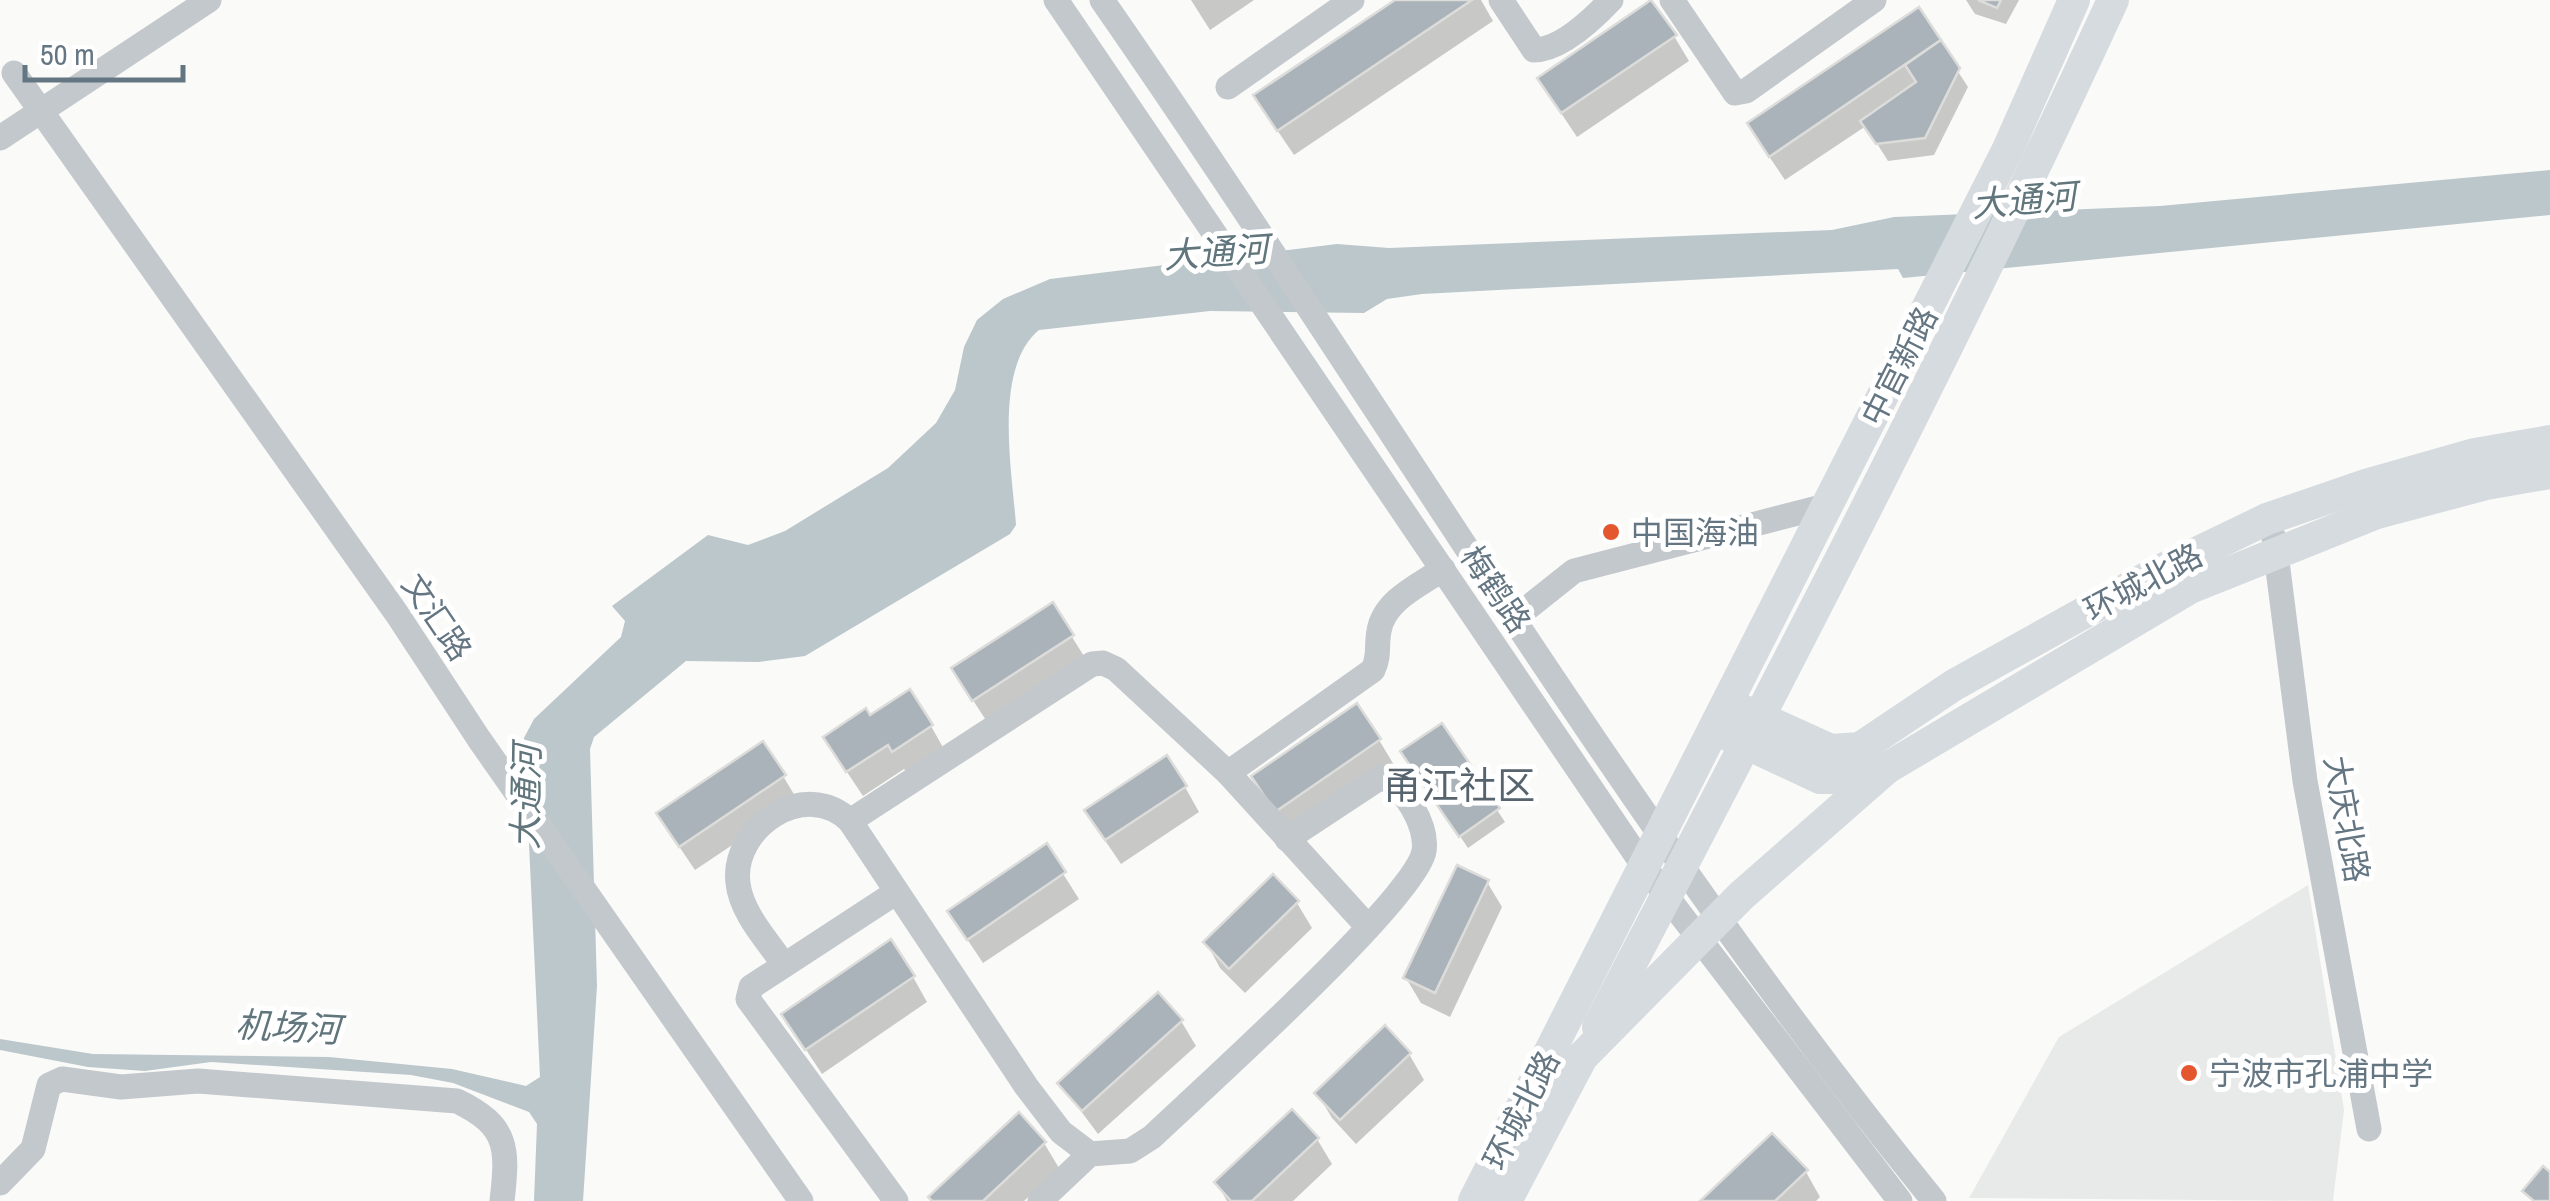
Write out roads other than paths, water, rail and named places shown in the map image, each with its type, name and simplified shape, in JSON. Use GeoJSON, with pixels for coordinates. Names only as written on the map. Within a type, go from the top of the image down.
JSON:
{"type":"FeatureCollection","features":[{"type":"Feature","properties":{"kind":"main road","name":"中官新路"},"geometry":{"type":"LineString","coordinates":[[1722,716],[2008,149],[2074,0]]}},
{"type":"Feature","properties":{"kind":"main road","name":"中官新路"},"geometry":{"type":"LineString","coordinates":[[1754,731],[2053,130],[2112,0]]}},
{"type":"Feature","properties":{"kind":"main road","name":"环城北路"},"geometry":{"type":"LineString","coordinates":[[1754,731],[1831,750],[1860,748],[1954,685],[2159,571],[2267,520],[2457,460],[2550,441]]}},
{"type":"Feature","properties":{"kind":"main road","name":"环城北路"},"geometry":{"type":"LineString","coordinates":[[1582,1058],[1710,927],[1887,768],[2190,588],[2376,513],[2486,484],[2550,474]]}},
{"type":"Feature","properties":{"kind":"main road","name":"环城北路"},"geometry":{"type":"LineString","coordinates":[[1474,1201],[1722,716],[1754,731],[1820,778],[1846,778],[1887,768]]}},
{"type":"Feature","properties":{"kind":"main road","name":"环城北路"},"geometry":{"type":"LineString","coordinates":[[1506,1201],[1754,731]]}},
{"type":"Feature","properties":{"kind":"street"},"geometry":{"type":"LineString","coordinates":[[0,138],[208,0]]}},
{"type":"Feature","properties":{"kind":"street","name":"梅鹤路"},"geometry":{"type":"LineString","coordinates":[[1056,0],[1644,868],[1674,882]]}},
{"type":"Feature","properties":{"kind":"street","name":"梅鹤路"},"geometry":{"type":"LineString","coordinates":[[1102,0],[1259,230],[1660,838],[1674,882],[1934,1201]]}},
{"type":"Feature","properties":{"kind":"street"},"geometry":{"type":"LineString","coordinates":[[1228,87],[1352,0]]}},
{"type":"Feature","properties":{"kind":"street"},"geometry":{"type":"LineString","coordinates":[[1501,0],[1534,50],[1544,50],[1591,21],[1611,0]]}},
{"type":"Feature","properties":{"kind":"street"},"geometry":{"type":"LineString","coordinates":[[1672,0],[1735,92],[1746,91],[1874,0]]}},
{"type":"Feature","properties":{"kind":"street","name":"文汇路"},"geometry":{"type":"LineString","coordinates":[[14,73],[397,614],[514,790],[801,1201]]}},
{"type":"Feature","properties":{"kind":"street"},"geometry":{"type":"LineString","coordinates":[[1515,618],[1574,571],[1829,504]]}},
{"type":"Feature","properties":{"kind":"street","name":"大庆北路"},"geometry":{"type":"LineString","coordinates":[[2267,520],[2278,551],[2306,780],[2369,1129]]}},
{"type":"Feature","properties":{"kind":"street"},"geometry":{"type":"LineString","coordinates":[[1228,773],[1373,670],[1380,654],[1378,633],[1384,615],[1443,569]]}},
{"type":"Feature","properties":{"kind":"street"},"geometry":{"type":"LineString","coordinates":[[850,820],[1092,664],[1104,662],[1228,773],[1368,927]]}},
{"type":"Feature","properties":{"kind":"street"},"geometry":{"type":"LineString","coordinates":[[1040,1201],[1090,1154],[1130,1151],[1152,1137],[1368,927],[1406,886],[1424,854],[1424,833],[1394,782],[1381,777],[1287,839]]}},
{"type":"Feature","properties":{"kind":"street"},"geometry":{"type":"LineString","coordinates":[[784,965],[744,904],[738,883],[739,858],[754,836],[794,804],[820,801],[850,820],[894,892],[1061,1132],[1090,1154]]}},
{"type":"Feature","properties":{"kind":"street"},"geometry":{"type":"LineString","coordinates":[[894,892],[752,987],[748,999],[896,1201]]}},
{"type":"Feature","properties":{"kind":"street","name":"梅鹤路"},"geometry":{"type":"LineString","coordinates":[[1710,927],[1900,1201]]}},
{"type":"Feature","properties":{"kind":"street"},"geometry":{"type":"LineString","coordinates":[[0,1184],[33,1149],[49,1085],[62,1078],[120,1088],[198,1081],[432,1096],[457,1101],[479,1112],[498,1129],[507,1155],[502,1201]]}},
{"type":"Feature","properties":{"kind":"place","name":"中国海油"},"geometry":{"type":"Point","coordinates":[1611,532]}},
{"type":"Feature","properties":{"kind":"place","name":"宁波市孔浦中学"},"geometry":{"type":"Point","coordinates":[2189,1073]}},
{"type":"Feature","properties":{"kind":"district","name":"甬江社区"},"geometry":{"type":"Point","coordinates":[1459,785]}},
{"type":"Feature","properties":{"kind":"water label","name":"大通河"},"geometry":{"type":"Point","coordinates":[2024,200]}},
{"type":"Feature","properties":{"kind":"water label","name":"大通河"},"geometry":{"type":"Point","coordinates":[1216,252]}},
{"type":"Feature","properties":{"kind":"water label","name":"大通河"},"geometry":{"type":"Point","coordinates":[526,797]}},
{"type":"Feature","properties":{"kind":"water label","name":"机场河"},"geometry":{"type":"Point","coordinates":[288,1027]}}]}
